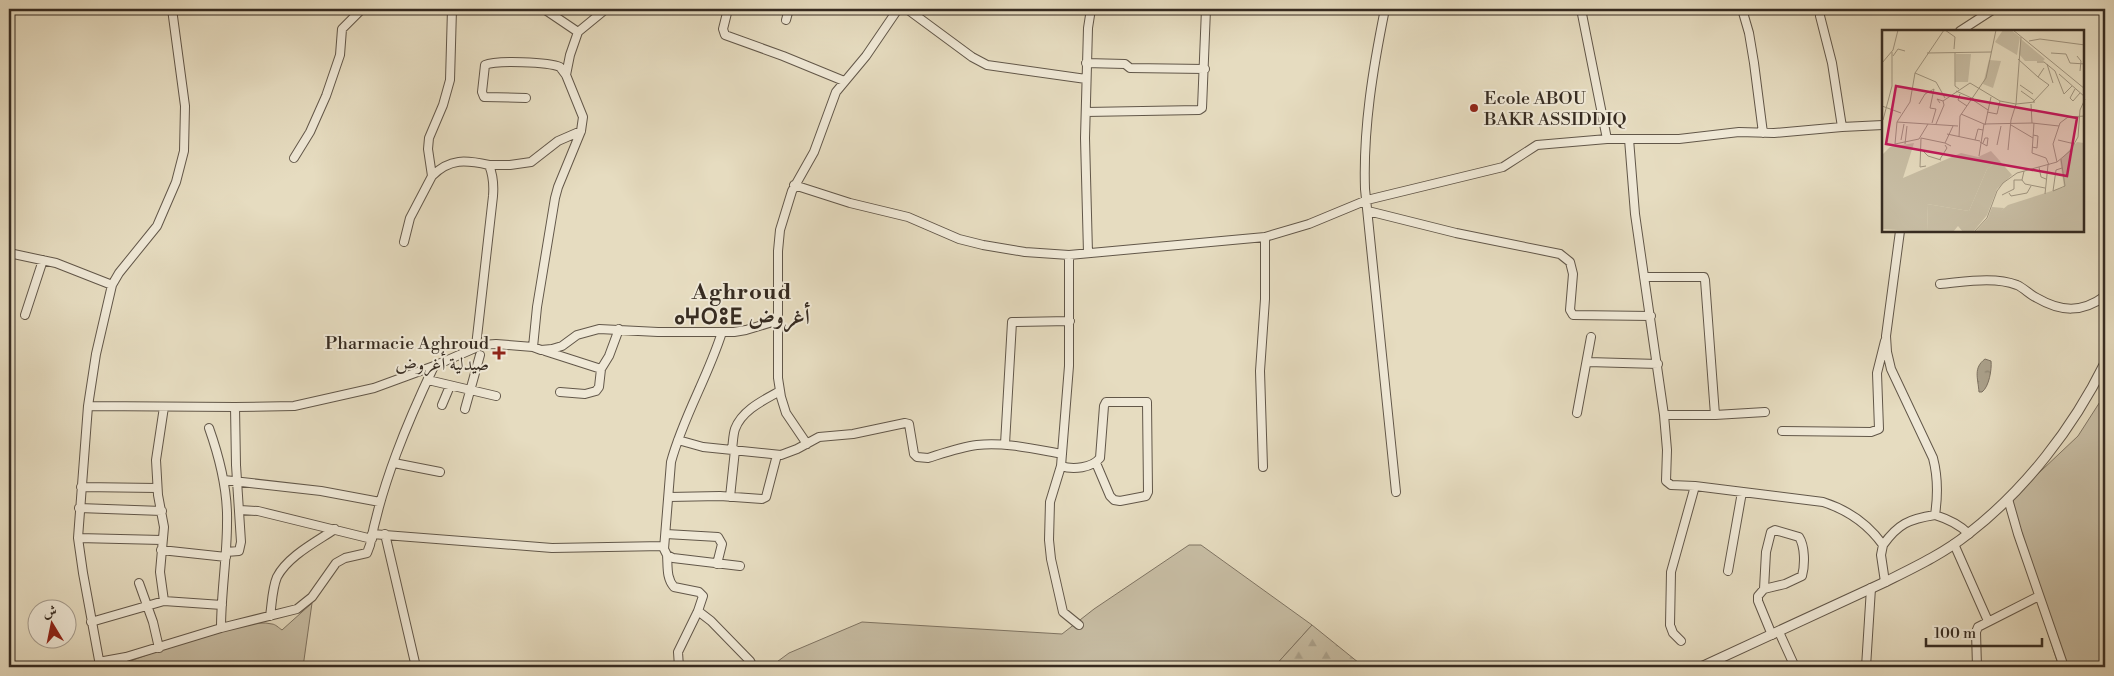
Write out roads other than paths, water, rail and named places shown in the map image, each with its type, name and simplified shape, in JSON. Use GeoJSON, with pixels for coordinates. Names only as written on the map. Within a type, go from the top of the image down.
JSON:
{"type":"FeatureCollection","features":[{"type":"Feature","properties":{"kind":"street"},"geometry":{"type":"LineString","coordinates":[[172,9],[185,106],[184,151],[176,182],[157,226],[119,273],[112,285],[96,354],[88,406],[78,538],[91,622],[98,657],[101,661],[159,648],[221,628],[297,609],[312,597],[336,563],[346,558],[367,553],[380,502],[414,407],[434,366]]}},
{"type":"Feature","properties":{"kind":"street"},"geometry":{"type":"LineString","coordinates":[[294,158],[310,132],[326,96],[340,55],[342,29],[362,9]]}},
{"type":"Feature","properties":{"kind":"street"},"geometry":{"type":"LineString","coordinates":[[432,176],[428,149],[429,138],[443,105],[450,80],[452,9]]}},
{"type":"Feature","properties":{"kind":"street"},"geometry":{"type":"LineString","coordinates":[[544,9],[578,32]]}},
{"type":"Feature","properties":{"kind":"street"},"geometry":{"type":"LineString","coordinates":[[566,75],[570,55],[578,32],[606,9]]}},
{"type":"Feature","properties":{"kind":"street"},"geometry":{"type":"LineString","coordinates":[[728,9],[723,29],[725,34],[844,81]]}},
{"type":"Feature","properties":{"kind":"street"},"geometry":{"type":"LineString","coordinates":[[786,20],[789,9]]}},
{"type":"Feature","properties":{"kind":"street"},"geometry":{"type":"LineString","coordinates":[[807,444],[786,413],[778,378],[778,251],[780,230],[794,185],[814,152],[836,92],[866,56],[898,9]]}},
{"type":"Feature","properties":{"kind":"street"},"geometry":{"type":"LineString","coordinates":[[907,9],[972,57],[987,65],[1086,79]]}},
{"type":"Feature","properties":{"kind":"street"},"geometry":{"type":"LineString","coordinates":[[1088,253],[1085,138],[1086,63],[1090,9]]}},
{"type":"Feature","properties":{"kind":"street"},"geometry":{"type":"LineString","coordinates":[[1086,112],[1199,110],[1204,104],[1206,9]]}},
{"type":"Feature","properties":{"kind":"street"},"geometry":{"type":"LineString","coordinates":[[1386,9],[1375,59],[1364,149],[1368,211],[1396,492]]}},
{"type":"Feature","properties":{"kind":"street"},"geometry":{"type":"LineString","coordinates":[[1581,9],[1607,139]]}},
{"type":"Feature","properties":{"kind":"street"},"geometry":{"type":"LineString","coordinates":[[1742,9],[1753,55],[1763,133]]}},
{"type":"Feature","properties":{"kind":"street"},"geometry":{"type":"LineString","coordinates":[[1962,30],[1994,9]]}},
{"type":"Feature","properties":{"kind":"street"},"geometry":{"type":"LineString","coordinates":[[1820,16],[1832,63],[1842,127]]}},
{"type":"Feature","properties":{"kind":"street"},"geometry":{"type":"LineString","coordinates":[[526,98],[484,97],[482,92],[485,65],[492,62],[546,64],[560,67],[566,75],[583,117],[581,131],[558,187],[532,347]]}},
{"type":"Feature","properties":{"kind":"street"},"geometry":{"type":"LineString","coordinates":[[1086,63],[1125,64],[1130,68],[1205,69]]}},
{"type":"Feature","properties":{"kind":"street"},"geometry":{"type":"LineString","coordinates":[[794,185],[908,217],[959,239],[1025,252],[1069,255],[1264,237],[1309,224],[1367,200],[1503,166],[1537,145],[1607,139],[1679,139],[1739,132],[1763,133],[1882,126]]}},
{"type":"Feature","properties":{"kind":"street"},"geometry":{"type":"LineString","coordinates":[[404,242],[410,218],[432,176],[441,167],[466,160],[489,165],[531,162],[558,141],[581,131]]}},
{"type":"Feature","properties":{"kind":"street"},"geometry":{"type":"LineString","coordinates":[[1628,139],[1635,214],[1664,415],[1667,450],[1666,482],[1671,485],[1695,486],[1823,502],[1840,508],[1854,516],[1876,535],[1883,545]]}},
{"type":"Feature","properties":{"kind":"street"},"geometry":{"type":"LineString","coordinates":[[476,346],[493,196],[494,182],[489,165]]}},
{"type":"Feature","properties":{"kind":"street"},"geometry":{"type":"LineString","coordinates":[[1368,211],[1456,233],[1560,254],[1570,262],[1573,274],[1570,310],[1573,315],[1651,316]]}},
{"type":"Feature","properties":{"kind":"street"},"geometry":{"type":"LineString","coordinates":[[1782,431],[1871,432],[1879,429],[1877,373],[1886,336],[1900,232]]}},
{"type":"Feature","properties":{"kind":"street"},"geometry":{"type":"LineString","coordinates":[[1263,467],[1260,371],[1265,300],[1264,237]]}},
{"type":"Feature","properties":{"kind":"street"},"geometry":{"type":"LineString","coordinates":[[9,254],[43,260],[67,267],[112,285]]}},
{"type":"Feature","properties":{"kind":"street"},"geometry":{"type":"LineString","coordinates":[[1069,255],[1069,366],[1061,466],[1050,502],[1050,553],[1063,612],[1079,625]]}},
{"type":"Feature","properties":{"kind":"street"},"geometry":{"type":"LineString","coordinates":[[25,315],[43,260]]}},
{"type":"Feature","properties":{"kind":"street"},"geometry":{"type":"LineString","coordinates":[[1644,277],[1704,277],[1715,414]]}},
{"type":"Feature","properties":{"kind":"street"},"geometry":{"type":"LineString","coordinates":[[1940,284],[1993,281],[2017,285],[2036,298],[2063,310],[2088,306],[2105,296]]}},
{"type":"Feature","properties":{"kind":"street"},"geometry":{"type":"LineString","coordinates":[[541,350],[559,347],[583,332],[599,329],[658,332],[722,332],[746,330],[779,320]]}},
{"type":"Feature","properties":{"kind":"street"},"geometry":{"type":"LineString","coordinates":[[1005,444],[1012,322],[1070,321]]}},
{"type":"Feature","properties":{"kind":"street"},"geometry":{"type":"LineString","coordinates":[[560,392],[585,394],[596,391],[599,387],[601,369],[609,356],[619,329]]}},
{"type":"Feature","properties":{"kind":"street"},"geometry":{"type":"LineString","coordinates":[[679,667],[678,652],[698,611],[703,596],[702,593],[674,587],[668,577],[667,555],[664,546],[671,462],[699,387],[716,352],[722,332]]}},
{"type":"Feature","properties":{"kind":"street"},"geometry":{"type":"LineString","coordinates":[[1886,336],[1891,369],[1937,472],[1938,487],[1935,516]]}},
{"type":"Feature","properties":{"kind":"street"},"geometry":{"type":"LineString","coordinates":[[1577,414],[1588,362],[1591,337]]}},
{"type":"Feature","properties":{"kind":"street"},"geometry":{"type":"LineString","coordinates":[[88,406],[283,407],[329,400],[374,388],[434,366],[476,346],[496,344],[532,347],[601,369]]}},
{"type":"Feature","properties":{"kind":"street"},"geometry":{"type":"LineString","coordinates":[[465,409],[480,355]]}},
{"type":"Feature","properties":{"kind":"street"},"geometry":{"type":"LineString","coordinates":[[1588,362],[1658,364]]}},
{"type":"Feature","properties":{"kind":"street"},"geometry":{"type":"LineString","coordinates":[[1701,667],[1885,582],[1969,534],[2008,499],[2062,436],[2094,386],[2105,363]]}},
{"type":"Feature","properties":{"kind":"street"},"geometry":{"type":"LineString","coordinates":[[428,380],[496,396]]}},
{"type":"Feature","properties":{"kind":"street"},"geometry":{"type":"LineString","coordinates":[[442,405],[450,386]]}},
{"type":"Feature","properties":{"kind":"street"},"geometry":{"type":"LineString","coordinates":[[730,497],[735,429],[740,420],[761,402],[780,391]]}},
{"type":"Feature","properties":{"kind":"street"},"geometry":{"type":"LineString","coordinates":[[1061,466],[1070,469],[1096,463],[1100,458],[1106,402],[1147,402],[1146,496],[1120,501],[1114,500],[1110,496],[1096,463]]}},
{"type":"Feature","properties":{"kind":"street"},"geometry":{"type":"LineString","coordinates":[[164,407],[156,460],[157,488],[164,527],[160,572],[164,601]]}},
{"type":"Feature","properties":{"kind":"street"},"geometry":{"type":"LineString","coordinates":[[162,550],[226,555],[237,553],[241,548],[235,408]]}},
{"type":"Feature","properties":{"kind":"street"},"geometry":{"type":"LineString","coordinates":[[1664,415],[1765,412]]}},
{"type":"Feature","properties":{"kind":"street"},"geometry":{"type":"LineString","coordinates":[[678,440],[703,447],[777,455],[788,453],[819,437],[853,434],[905,423],[909,424],[914,454],[920,458],[928,458],[975,445],[1005,444],[1062,454]]}},
{"type":"Feature","properties":{"kind":"street"},"geometry":{"type":"LineString","coordinates":[[209,428],[224,480],[227,506],[221,628]]}},
{"type":"Feature","properties":{"kind":"street"},"geometry":{"type":"LineString","coordinates":[[669,497],[762,499],[766,497],[777,455]]}},
{"type":"Feature","properties":{"kind":"street"},"geometry":{"type":"LineString","coordinates":[[394,463],[440,472]]}},
{"type":"Feature","properties":{"kind":"street"},"geometry":{"type":"LineString","coordinates":[[224,480],[321,491],[380,502]]}},
{"type":"Feature","properties":{"kind":"street"},"geometry":{"type":"LineString","coordinates":[[1681,641],[1673,633],[1670,624],[1671,572],[1695,486]]}},
{"type":"Feature","properties":{"kind":"street"},"geometry":{"type":"LineString","coordinates":[[81,487],[157,488]]}},
{"type":"Feature","properties":{"kind":"street"},"geometry":{"type":"LineString","coordinates":[[1728,570],[1742,492]]}},
{"type":"Feature","properties":{"kind":"street"},"geometry":{"type":"LineString","coordinates":[[2008,499],[2064,667]]}},
{"type":"Feature","properties":{"kind":"street"},"geometry":{"type":"LineString","coordinates":[[79,508],[162,511]]}},
{"type":"Feature","properties":{"kind":"street"},"geometry":{"type":"LineString","coordinates":[[240,510],[258,511],[372,536],[385,534],[552,548],[664,546]]}},
{"type":"Feature","properties":{"kind":"street"},"geometry":{"type":"LineString","coordinates":[[1885,582],[1880,555],[1883,545],[1893,531],[1907,521],[1935,516],[1947,519],[1963,528],[1969,534]]}},
{"type":"Feature","properties":{"kind":"street"},"geometry":{"type":"LineString","coordinates":[[270,616],[277,578],[287,564],[335,529]]}},
{"type":"Feature","properties":{"kind":"street"},"geometry":{"type":"LineString","coordinates":[[1764,589],[1766,552],[1771,532],[1774,530],[1799,537],[1802,541],[1804,567],[1802,576],[1785,584],[1764,589],[1758,596],[1758,601],[1795,667]]}},
{"type":"Feature","properties":{"kind":"street"},"geometry":{"type":"LineString","coordinates":[[385,534],[417,666]]}},
{"type":"Feature","properties":{"kind":"street"},"geometry":{"type":"LineString","coordinates":[[666,534],[718,537],[722,544],[717,564]]}},
{"type":"Feature","properties":{"kind":"street"},"geometry":{"type":"LineString","coordinates":[[78,538],[162,540]]}},
{"type":"Feature","properties":{"kind":"street"},"geometry":{"type":"LineString","coordinates":[[1954,544],[1988,621]]}},
{"type":"Feature","properties":{"kind":"street"},"geometry":{"type":"LineString","coordinates":[[667,555],[674,558],[740,566]]}},
{"type":"Feature","properties":{"kind":"street"},"geometry":{"type":"LineString","coordinates":[[139,583],[148,606],[159,648]]}},
{"type":"Feature","properties":{"kind":"street"},"geometry":{"type":"LineString","coordinates":[[1866,667],[1871,588]]}},
{"type":"Feature","properties":{"kind":"street"},"geometry":{"type":"LineString","coordinates":[[1977,667],[1976,632],[1978,628],[1988,621],[2039,596]]}},
{"type":"Feature","properties":{"kind":"street"},"geometry":{"type":"LineString","coordinates":[[91,622],[164,601],[222,605]]}},
{"type":"Feature","properties":{"kind":"street"},"geometry":{"type":"LineString","coordinates":[[698,611],[711,621],[750,661],[753,667]]}},
{"type":"Feature","properties":{"kind":"water"},"geometry":{"type":"Polygon","coordinates":[[[1985,359],[1991,361],[1990,373],[1984,390],[1979,392],[1978,370],[1981,362],[1985,359]]]}},
{"type":"Feature","properties":{"kind":"place","name":"Ecole ABOU BAKR ASSIDDIQ"},"geometry":{"type":"Point","coordinates":[1474,108]}},
{"type":"Feature","properties":{"kind":"place","name":"Pharmacie Aghroud صيدلية أغروض"},"geometry":{"type":"Point","coordinates":[499,353]}},
{"type":"Feature","properties":{"kind":"district","name":"Aghroud ⴰⵖⵔⵓⴹ أغروض"},"geometry":{"type":"Point","coordinates":[742,304]}}]}
